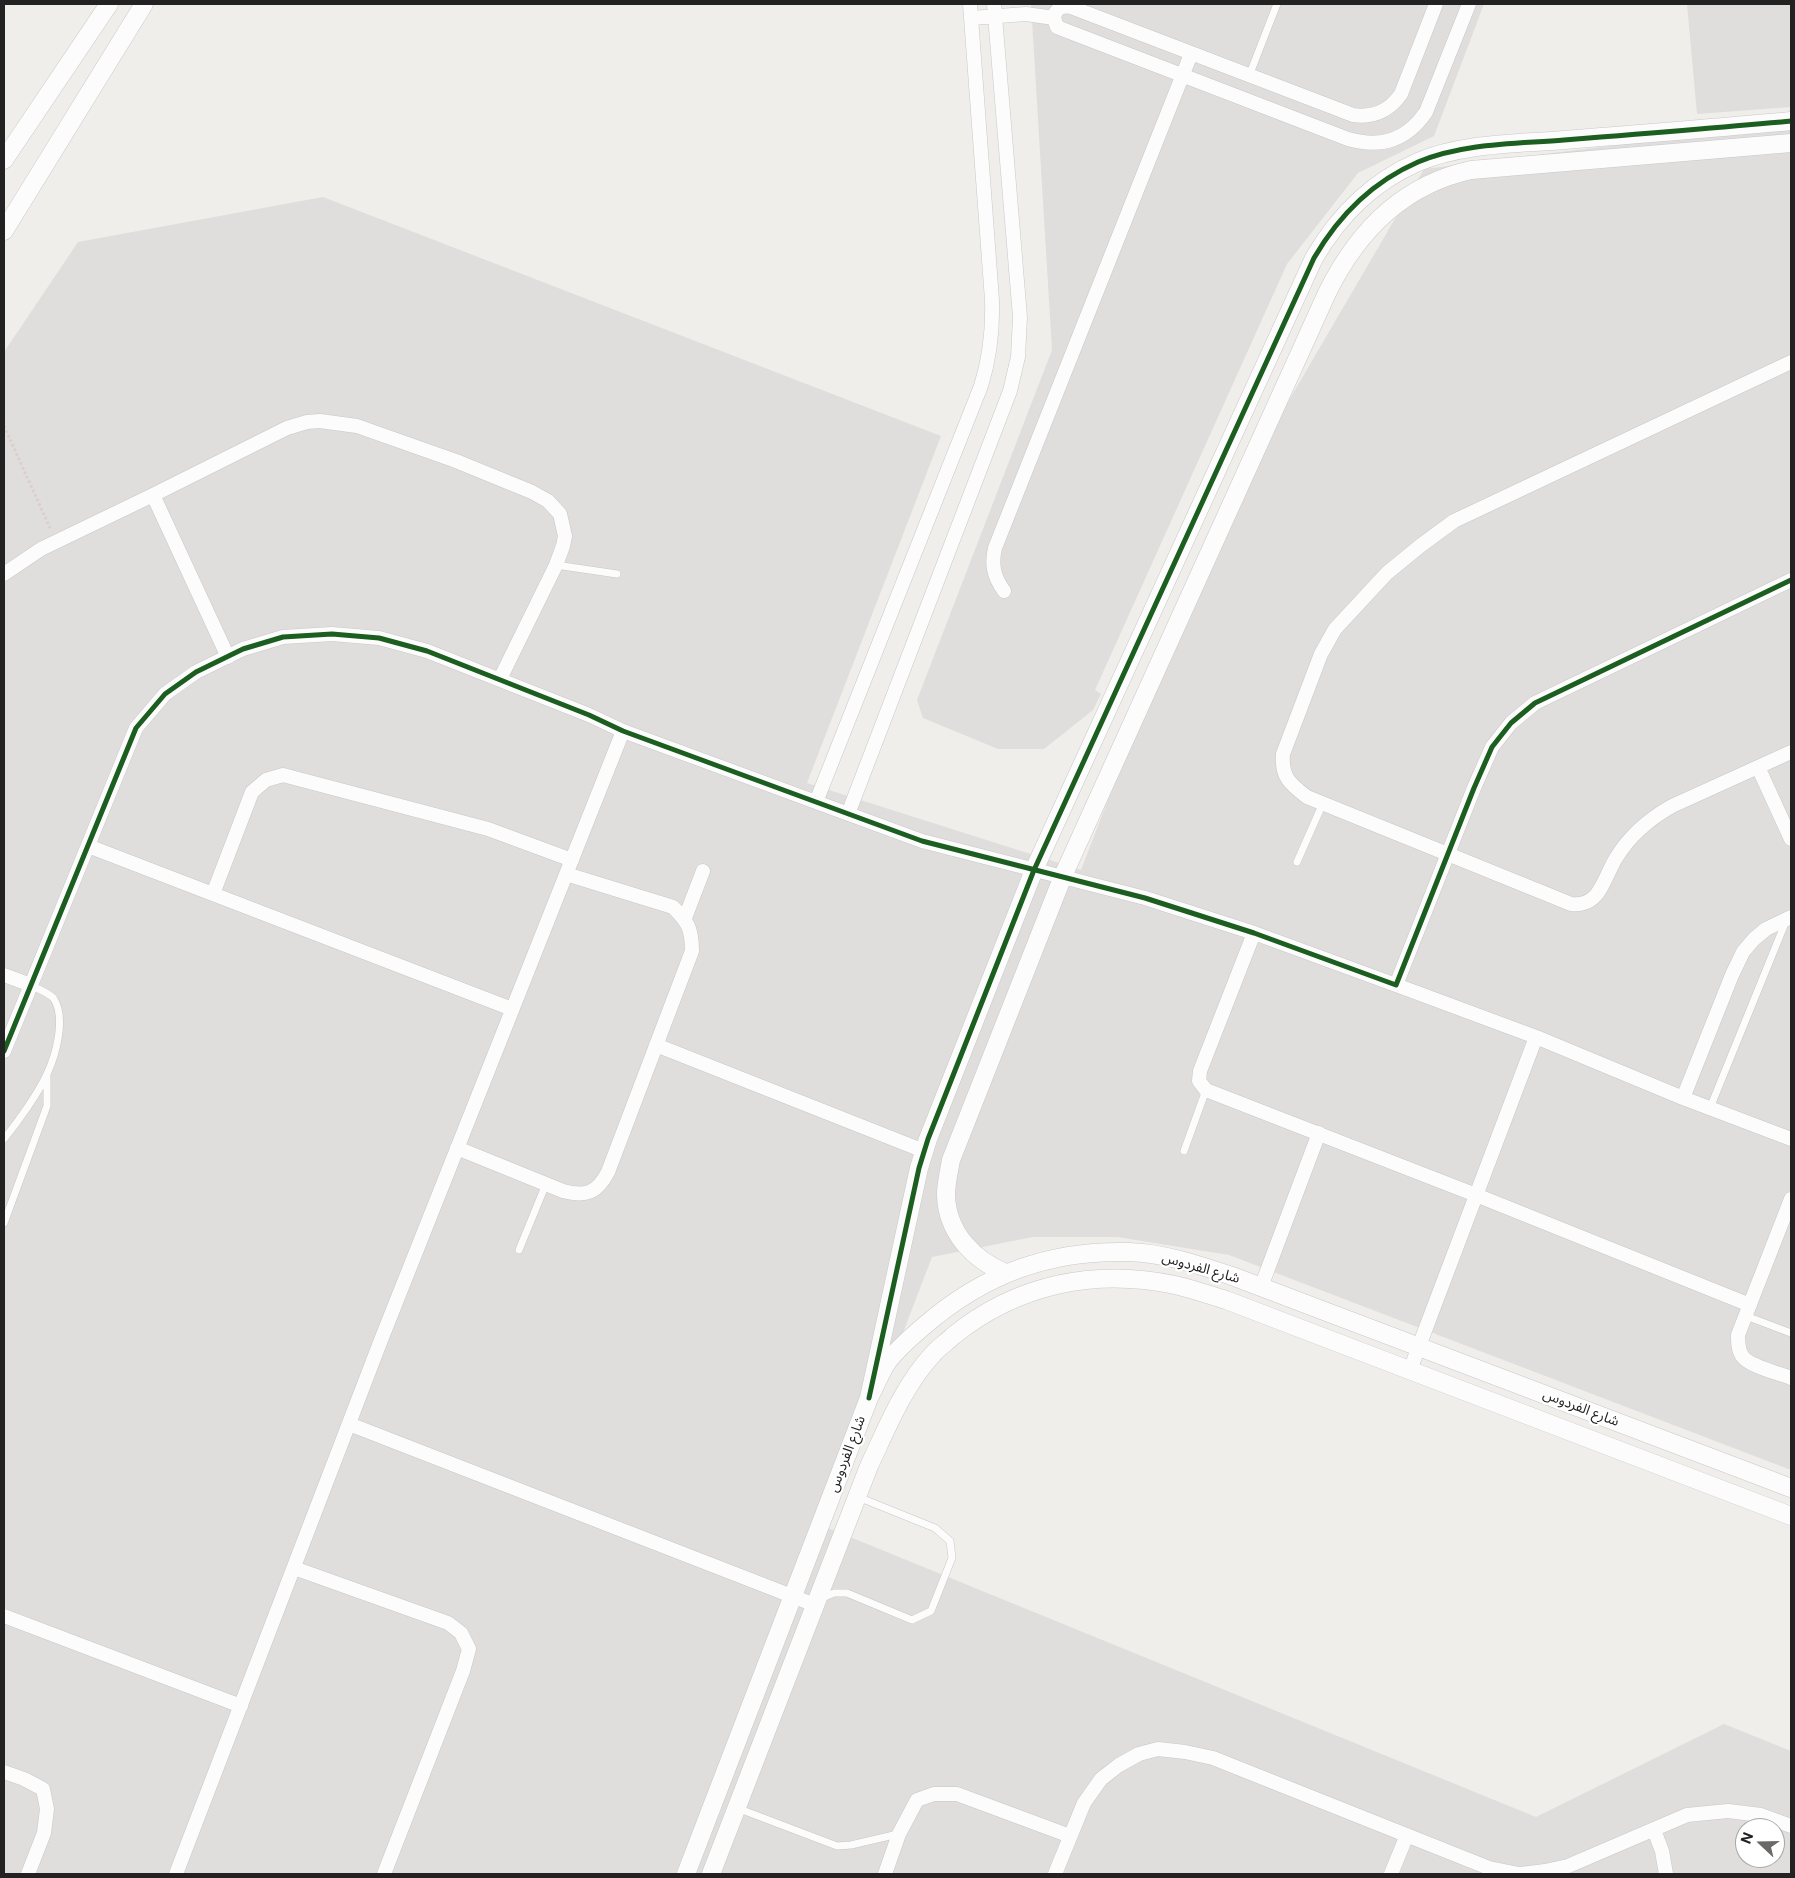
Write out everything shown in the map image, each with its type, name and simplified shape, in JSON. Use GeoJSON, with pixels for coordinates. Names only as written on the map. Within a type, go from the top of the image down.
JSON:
{"type":"FeatureCollection","features":[{"type":"Feature","properties":{"kind":"street"},"geometry":{"type":"LineString","coordinates":[[4,160],[109,4]]}},
{"type":"Feature","properties":{"kind":"street"},"geometry":{"type":"LineString","coordinates":[[4,231],[144,4]]}},
{"type":"Feature","properties":{"kind":"street"},"geometry":{"type":"LineString","coordinates":[[1436,4],[1402,94],[1396,102],[1381,113],[1372,116],[1353,116],[1066,6],[1057,9],[1054,18],[1057,27],[1062,29],[1348,139],[1373,144],[1398,138],[1418,123],[1426,112],[1469,4]]}},
{"type":"Feature","properties":{"kind":"street"},"geometry":{"type":"LineString","coordinates":[[816,802],[988,365],[991,344],[992,308],[970,11],[994,10],[1054,18]]}},
{"type":"Feature","properties":{"kind":"street"},"geometry":{"type":"LineString","coordinates":[[848,814],[1010,390],[1018,357],[1020,317],[994,10]]}},
{"type":"Feature","properties":{"kind":"street"},"geometry":{"type":"LineString","coordinates":[[1004,591],[993,569],[995,548],[1191,54]]}},
{"type":"Feature","properties":{"kind":"street"},"geometry":{"type":"LineString","coordinates":[[869,1398],[924,1151],[1034,870],[1314,258],[1329,233],[1369,191],[1393,175],[1419,162],[1447,153],[1490,146],[1791,121]]}},
{"type":"Feature","properties":{"kind":"street"},"geometry":{"type":"LineString","coordinates":[[1006,1272],[980,1260],[961,1239],[953,1226],[946,1196],[951,1160],[1063,876],[1327,293],[1348,255],[1376,221],[1393,207],[1430,184],[1450,175],[1471,170],[1791,143]]}},
{"type":"Feature","properties":{"kind":"street"},"geometry":{"type":"LineString","coordinates":[[1791,362],[1454,521],[1420,546],[1387,573],[1335,629],[1321,654],[1283,754],[1282,767],[1291,785],[1307,797],[1571,904],[1579,905],[1594,897],[1616,858],[1633,835],[1655,816],[1672,806],[1791,752]]}},
{"type":"Feature","properties":{"kind":"street"},"geometry":{"type":"LineString","coordinates":[[4,574],[41,549],[287,428],[307,422],[334,421],[358,426],[512,483],[548,501],[560,514],[565,531],[563,546],[556,565],[500,679]]}},
{"type":"Feature","properties":{"kind":"street"},"geometry":{"type":"LineString","coordinates":[[153,495],[228,657]]}},
{"type":"Feature","properties":{"kind":"street"},"geometry":{"type":"LineString","coordinates":[[1396,985],[1492,747],[1510,723],[1535,703],[1791,580]]}},
{"type":"Feature","properties":{"kind":"street"},"geometry":{"type":"LineString","coordinates":[[4,1051],[136,728],[165,694],[196,672],[243,649],[283,637],[332,634],[379,638],[427,651],[589,715],[623,731],[922,842],[1145,898],[1254,932],[1536,1038],[1683,1098],[1791,1138]]}},
{"type":"Feature","properties":{"kind":"street"},"geometry":{"type":"LineString","coordinates":[[176,1874],[349,1424],[623,731]]}},
{"type":"Feature","properties":{"kind":"street"},"geometry":{"type":"LineString","coordinates":[[1758,767],[1791,839]]}},
{"type":"Feature","properties":{"kind":"street"},"geometry":{"type":"LineString","coordinates":[[213,894],[252,792],[266,780],[283,775],[488,829],[572,860]]}},
{"type":"Feature","properties":{"kind":"street"},"geometry":{"type":"LineString","coordinates":[[88,846],[512,1009]]}},
{"type":"Feature","properties":{"kind":"street"},"geometry":{"type":"LineString","coordinates":[[685,918],[703,871]]}},
{"type":"Feature","properties":{"kind":"street"},"geometry":{"type":"LineString","coordinates":[[457,1148],[577,1195],[590,1192],[601,1184],[608,1172],[692,951],[692,934],[685,918],[672,907],[566,874]]}},
{"type":"Feature","properties":{"kind":"street"},"geometry":{"type":"LineString","coordinates":[[1683,1098],[1743,952],[1766,929],[1789,918]]}},
{"type":"Feature","properties":{"kind":"street"},"geometry":{"type":"LineString","coordinates":[[1254,932],[1200,1071],[1199,1081],[1206,1090],[1476,1195],[1748,1310]]}},
{"type":"Feature","properties":{"kind":"street"},"geometry":{"type":"LineString","coordinates":[[4,975],[31,985]]}},
{"type":"Feature","properties":{"kind":"street"},"geometry":{"type":"LineString","coordinates":[[1410,1370],[1536,1038]]}},
{"type":"Feature","properties":{"kind":"street"},"geometry":{"type":"LineString","coordinates":[[656,1045],[924,1151]]}},
{"type":"Feature","properties":{"kind":"street"},"geometry":{"type":"LineString","coordinates":[[1261,1287],[1319,1134]]}},
{"type":"Feature","properties":{"kind":"street"},"geometry":{"type":"LineString","coordinates":[[1791,1199],[1738,1335],[1738,1345],[1743,1358],[1791,1378]]}},
{"type":"Feature","properties":{"kind":"street","name":"شارع الفردوس"},"geometry":{"type":"LineString","coordinates":[[686,1874],[869,1398],[887,1364],[911,1337],[940,1312],[984,1283],[1006,1272],[1080,1254],[1130,1252],[1179,1259],[1261,1287],[1791,1488]]}},
{"type":"Feature","properties":{"kind":"street","name":"شارع الفردوس"},"geometry":{"type":"LineString","coordinates":[[711,1874],[869,1466],[908,1387],[933,1354],[968,1324],[1003,1302],[1041,1288],[1084,1279],[1132,1279],[1175,1285],[1226,1300],[1791,1516]]}},
{"type":"Feature","properties":{"kind":"street"},"geometry":{"type":"LineString","coordinates":[[349,1424],[815,1605]]}},
{"type":"Feature","properties":{"kind":"street"},"geometry":{"type":"LineString","coordinates":[[294,1568],[448,1623],[461,1633],[469,1649],[459,1680],[384,1874]]}},
{"type":"Feature","properties":{"kind":"street"},"geometry":{"type":"LineString","coordinates":[[4,1616],[241,1706]]}},
{"type":"Feature","properties":{"kind":"street"},"geometry":{"type":"LineString","coordinates":[[1055,1874],[1084,1803],[1101,1778],[1139,1754],[1158,1750],[1185,1752],[1213,1758],[1489,1868],[1520,1874],[1568,1866],[1687,1816],[1728,1811],[1761,1814],[1791,1826]]}},
{"type":"Feature","properties":{"kind":"street"},"geometry":{"type":"LineString","coordinates":[[4,1772],[24,1779],[43,1789],[47,1809],[44,1833],[28,1874]]}},
{"type":"Feature","properties":{"kind":"street"},"geometry":{"type":"LineString","coordinates":[[885,1874],[899,1834],[917,1800],[934,1794],[957,1794],[1070,1836]]}},
{"type":"Feature","properties":{"kind":"street"},"geometry":{"type":"LineString","coordinates":[[1654,1830],[1662,1851],[1666,1874]]}},
{"type":"Feature","properties":{"kind":"street"},"geometry":{"type":"LineString","coordinates":[[1391,1874],[1407,1836]]}},
{"type":"Feature","properties":{"kind":"lane"},"geometry":{"type":"LineString","coordinates":[[1249,76],[1277,4]]}},
{"type":"Feature","properties":{"kind":"lane"},"geometry":{"type":"LineString","coordinates":[[556,565],[617,574]]}},
{"type":"Feature","properties":{"kind":"lane"},"geometry":{"type":"LineString","coordinates":[[1298,862],[1323,803]]}},
{"type":"Feature","properties":{"kind":"lane"},"geometry":{"type":"LineString","coordinates":[[1710,1108],[1789,918]]}},
{"type":"Feature","properties":{"kind":"lane"},"geometry":{"type":"LineString","coordinates":[[4,1139],[47,1074],[58,1039],[60,1016],[53,998],[31,985]]}},
{"type":"Feature","properties":{"kind":"lane"},"geometry":{"type":"LineString","coordinates":[[4,1223],[47,1106],[47,1074]]}},
{"type":"Feature","properties":{"kind":"lane"},"geometry":{"type":"LineString","coordinates":[[1184,1151],[1206,1090]]}},
{"type":"Feature","properties":{"kind":"lane"},"geometry":{"type":"LineString","coordinates":[[519,1250],[546,1184]]}},
{"type":"Feature","properties":{"kind":"lane"},"geometry":{"type":"LineString","coordinates":[[1748,1310],[1791,1333]]}},
{"type":"Feature","properties":{"kind":"lane"},"geometry":{"type":"LineString","coordinates":[[815,1605],[827,1595],[846,1593],[912,1620],[931,1610],[952,1558],[950,1540],[935,1528],[857,1496]]}},
{"type":"Feature","properties":{"kind":"lane"},"geometry":{"type":"LineString","coordinates":[[737,1808],[837,1846],[851,1845],[899,1834]]}},
{"type":"Feature","properties":{"kind":"path"},"geometry":{"type":"LineString","coordinates":[[4,426],[56,542]]}},
{"type":"Feature","properties":{"kind":"shaded area"},"geometry":{"type":"Polygon","coordinates":[[[1031,4],[1484,4],[1434,136],[1358,173],[1287,264],[1095,690],[1101,694],[1093,710],[1044,749],[998,749],[923,718],[917,700],[1052,350],[1031,4]]]}},
{"type":"Feature","properties":{"kind":"shaded area"},"geometry":{"type":"Polygon","coordinates":[[[1687,4],[1791,4],[1791,107],[1697,114],[1687,4]]]}},
{"type":"Feature","properties":{"kind":"shaded area"},"geometry":{"type":"Polygon","coordinates":[[[1791,120],[1791,1470],[1229,1255],[1117,1237],[1033,1237],[932,1257],[828,1528],[1536,1817],[1724,1724],[1791,1751],[1791,1874],[4,1874],[4,352],[78,242],[323,197],[941,436],[807,783],[1081,870],[1208,539],[1424,169],[1689,136],[1791,120]]]}},
{"type":"Feature","properties":{"kind":"cycle path"},"geometry":{"type":"LineString","coordinates":[[869,1398],[919,1168],[928,1139],[1034,870],[1314,258],[1334,228],[1358,201],[1386,179],[1418,162],[1453,151],[1490,145],[1791,121]]}},
{"type":"Feature","properties":{"kind":"cycle path"},"geometry":{"type":"LineString","coordinates":[[4,1051],[136,728],[165,694],[196,672],[243,649],[283,637],[332,634],[379,638],[427,651],[589,715],[623,731],[922,841],[1145,898],[1254,933],[1396,985],[1474,788],[1492,747],[1511,723],[1535,703],[1791,580]]}}]}
